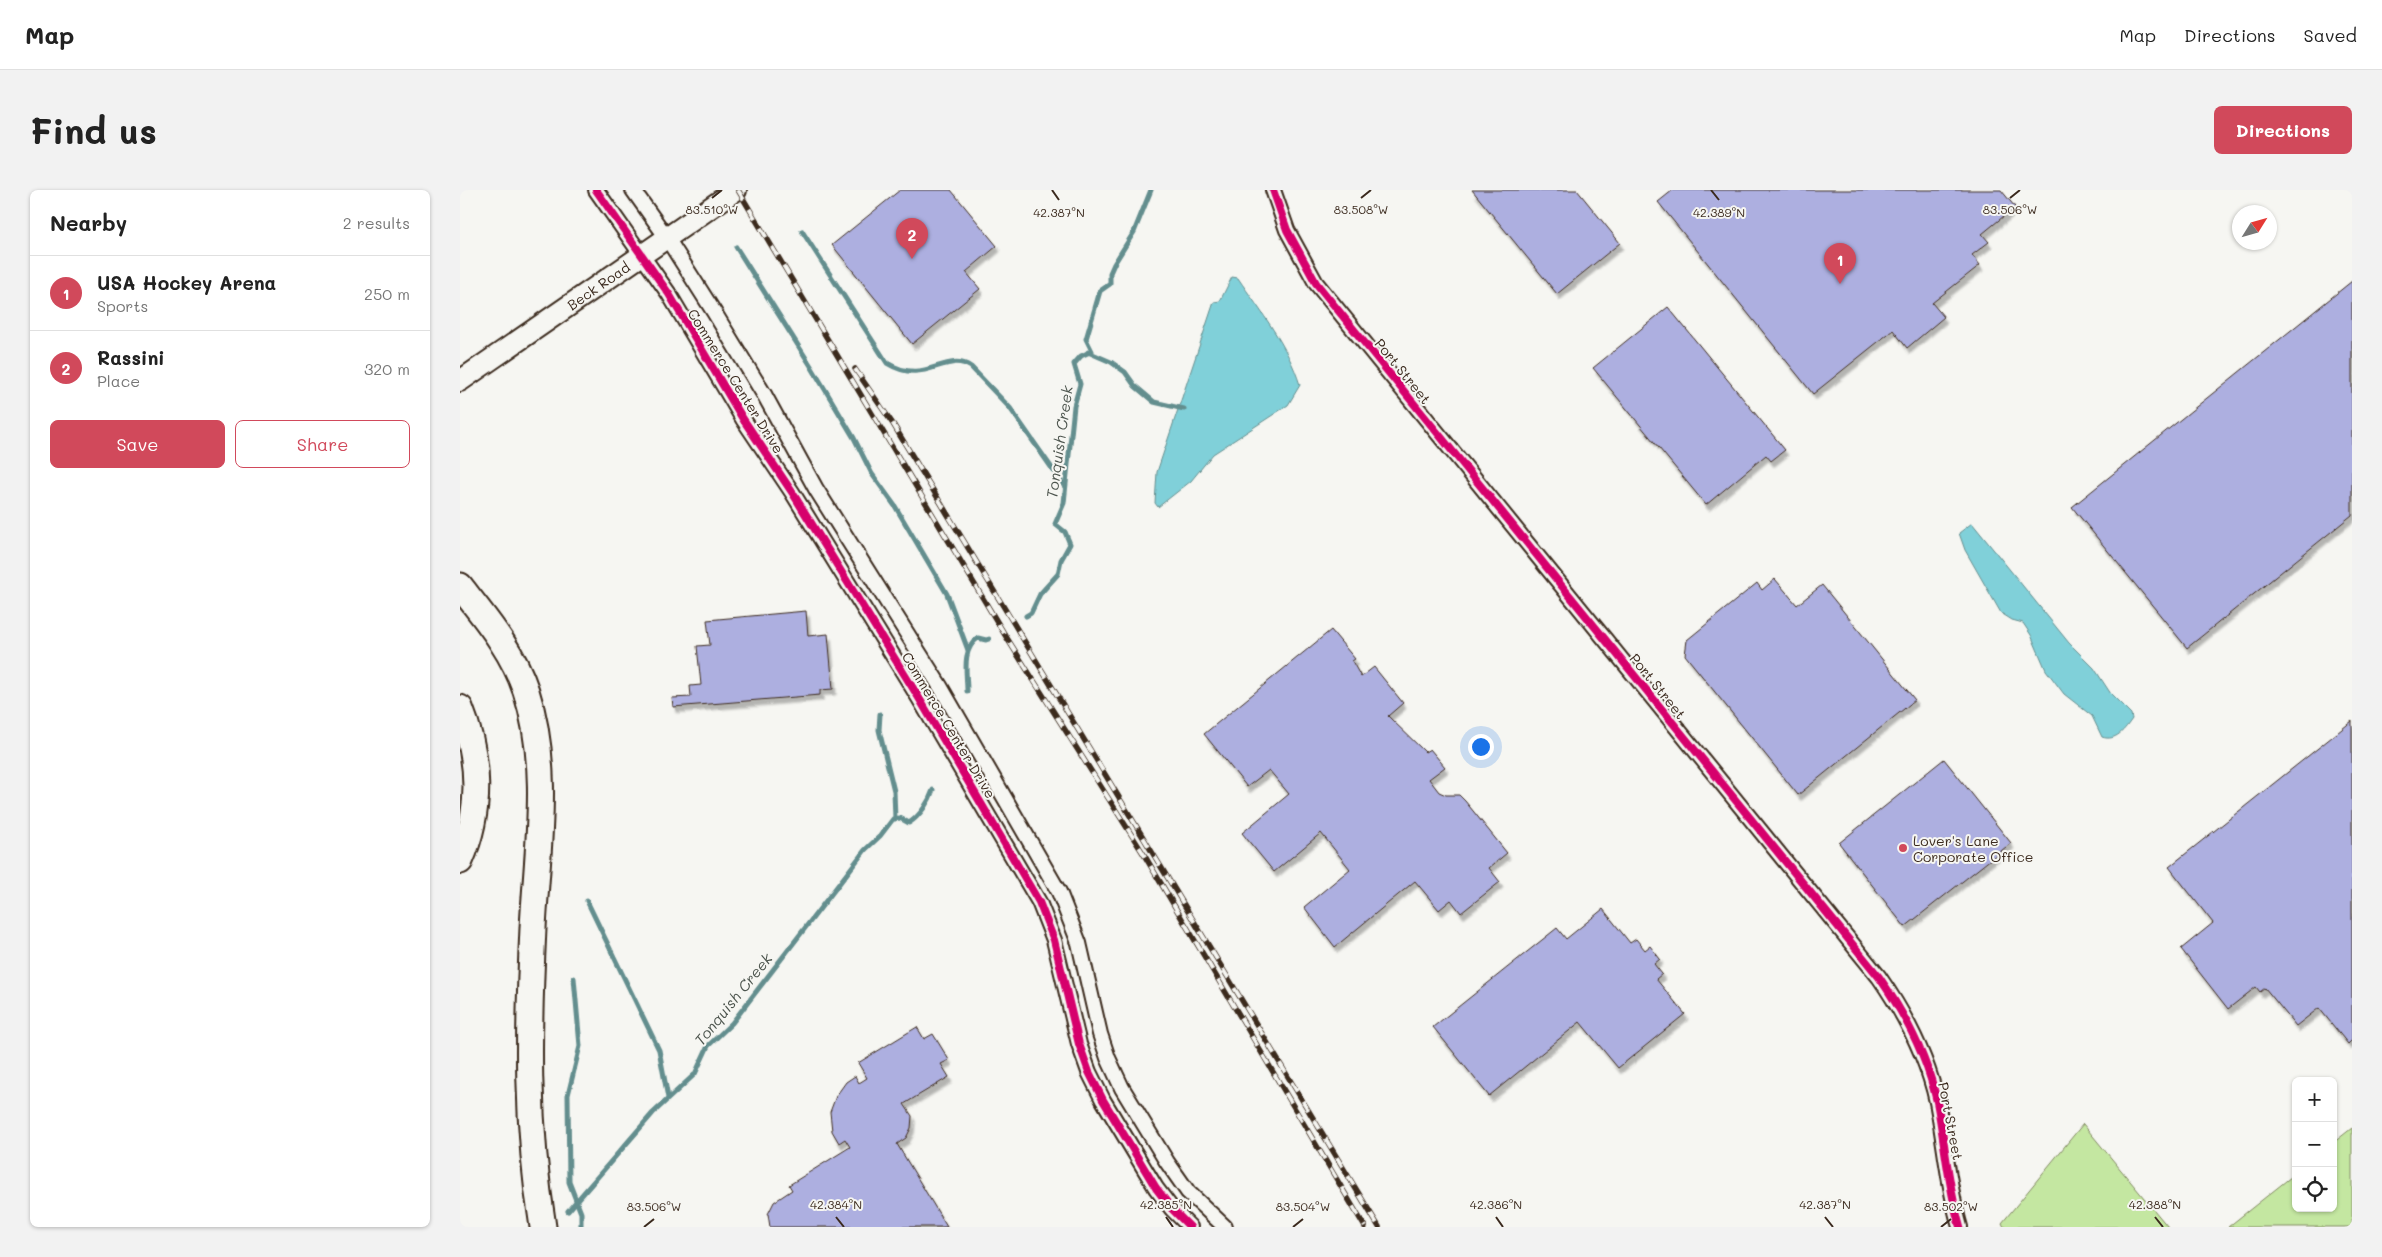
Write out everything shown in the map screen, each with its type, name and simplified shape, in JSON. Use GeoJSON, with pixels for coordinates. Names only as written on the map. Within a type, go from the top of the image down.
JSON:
{"type":"FeatureCollection","features":[{"type":"Feature","properties":{"kind":"highway"},"geometry":{"type":"LineString","coordinates":[[460,586],[508,652],[526,691],[538,751],[541,790],[531,975],[528,1074],[533,1156],[543,1227]]}},
{"type":"Feature","properties":{"kind":"highway"},"geometry":{"type":"LineString","coordinates":[[460,708],[475,758],[477,789],[474,818],[460,862]]}},
{"type":"Feature","properties":{"kind":"main road","name":"Beck Road"},"geometry":{"type":"LineString","coordinates":[[460,381],[736,190]]}},
{"type":"Feature","properties":{"kind":"street","name":"Commerce Center Drive"},"geometry":{"type":"LineString","coordinates":[[596,190],[669,294],[728,394],[919,698],[1042,909],[1054,940],[1079,1044],[1089,1072],[1103,1100],[1156,1188],[1190,1227]]}},
{"type":"Feature","properties":{"kind":"street","name":"Commerce Center Drive"},"geometry":{"type":"LineString","coordinates":[[633,190],[667,238],[765,396],[816,489],[940,686],[1059,892],[1079,943],[1100,1034],[1108,1058],[1122,1088],[1167,1162],[1188,1192],[1225,1227]]}},
{"type":"Feature","properties":{"kind":"street","name":"Port Street"},"geometry":{"type":"LineString","coordinates":[[1274,190],[1287,230],[1316,282],[1879,977],[1896,1002],[1911,1028],[1931,1079],[1960,1227]]}},
{"type":"Feature","properties":{"kind":"street"},"geometry":{"type":"LineString","coordinates":[[919,698],[940,686]]}},
{"type":"Feature","properties":{"kind":"green space"},"geometry":{"type":"Polygon","coordinates":[[[2083,1124],[2168,1227],[2004,1227],[2002,1223],[2083,1124]]]}},
{"type":"Feature","properties":{"kind":"green space"},"geometry":{"type":"Polygon","coordinates":[[[2352,1128],[2352,1227],[2228,1227],[2292,1176],[2292,1212],[2337,1212],[2337,1140],[2352,1128]]]}},
{"type":"Feature","properties":{"kind":"water"},"geometry":{"type":"Polygon","coordinates":[[[1232,277],[1238,278],[1273,330],[1295,371],[1300,385],[1288,405],[1213,454],[1191,481],[1158,507],[1155,503],[1157,472],[1214,302],[1220,301],[1232,277]]]}},
{"type":"Feature","properties":{"kind":"water"},"geometry":{"type":"Polygon","coordinates":[[[1972,523],[2069,643],[2094,668],[2111,694],[2131,714],[2132,719],[2120,734],[2112,738],[2102,737],[2092,716],[2064,694],[2046,670],[2031,635],[2023,623],[2012,620],[2001,613],[1965,550],[1959,533],[1972,523]]]}},
{"type":"Feature","properties":{"kind":"building"},"geometry":{"type":"Polygon","coordinates":[[[900,190],[951,190],[997,246],[966,272],[980,289],[912,344],[832,245],[900,190]]]}},
{"type":"Feature","properties":{"kind":"building"},"geometry":{"type":"Polygon","coordinates":[[[1472,190],[1577,190],[1620,243],[1557,294],[1472,190]]]}},
{"type":"Feature","properties":{"kind":"building"},"geometry":{"type":"Polygon","coordinates":[[[1673,190],[2001,190],[2015,207],[1982,234],[1989,242],[1972,255],[1980,265],[1932,303],[1944,317],[1907,348],[1893,330],[1813,394],[1658,202],[1673,190]]]}},
{"type":"Feature","properties":{"kind":"building"},"geometry":{"type":"Polygon","coordinates":[[[2352,281],[2352,515],[2187,648],[2072,507],[2352,281]]]}},
{"type":"Feature","properties":{"kind":"building"},"geometry":{"type":"Polygon","coordinates":[[[1668,307],[1785,450],[1771,461],[1766,455],[1706,505],[1593,368],[1668,307]]]}},
{"type":"Feature","properties":{"kind":"building"},"geometry":{"type":"Polygon","coordinates":[[[1775,579],[1797,605],[1822,585],[1915,700],[1798,795],[1685,655],[1687,640],[1757,583],[1762,590],[1775,579]]]}},
{"type":"Feature","properties":{"kind":"building"},"geometry":{"type":"Polygon","coordinates":[[[806,611],[808,636],[828,634],[833,689],[820,690],[820,695],[673,707],[672,698],[691,697],[690,686],[701,685],[697,646],[710,645],[707,620],[806,611]]]}},
{"type":"Feature","properties":{"kind":"building"},"geometry":{"type":"Polygon","coordinates":[[[1331,630],[1355,659],[1352,661],[1361,677],[1374,667],[1403,703],[1388,716],[1425,752],[1430,749],[1445,767],[1429,779],[1439,792],[1446,795],[1459,795],[1507,853],[1489,868],[1500,882],[1461,913],[1451,900],[1439,910],[1415,881],[1335,947],[1304,907],[1350,869],[1321,833],[1274,872],[1242,833],[1289,794],[1269,770],[1247,787],[1204,734],[1331,630]]]}},
{"type":"Feature","properties":{"kind":"building"},"geometry":{"type":"Polygon","coordinates":[[[2352,721],[2352,1040],[2348,1044],[2319,1008],[2296,1026],[2265,988],[2260,992],[2256,987],[2228,1009],[2181,949],[2213,923],[2169,867],[2352,721]]]}},
{"type":"Feature","properties":{"kind":"building"},"geometry":{"type":"Polygon","coordinates":[[[1944,759],[2011,843],[1905,927],[1839,843],[1944,759]]]}},
{"type":"Feature","properties":{"kind":"building"},"geometry":{"type":"Polygon","coordinates":[[[1603,909],[1630,943],[1636,939],[1645,950],[1650,946],[1660,959],[1654,964],[1662,974],[1656,979],[1685,1014],[1618,1068],[1580,1022],[1489,1096],[1433,1027],[1557,928],[1566,939],[1603,909]]]}},
{"type":"Feature","properties":{"kind":"building"},"geometry":{"type":"Polygon","coordinates":[[[917,1027],[924,1039],[933,1034],[949,1060],[941,1064],[949,1077],[904,1104],[912,1116],[911,1128],[906,1138],[897,1144],[947,1227],[770,1227],[768,1214],[774,1202],[792,1190],[789,1185],[850,1147],[845,1139],[839,1143],[832,1131],[830,1112],[836,1096],[846,1082],[855,1076],[859,1083],[867,1078],[858,1063],[917,1027]]]}},
{"type":"Feature","properties":{"kind":"waterway","name":"Tonquish Creek"},"geometry":{"type":"LineString","coordinates":[[1026,616],[1031,613],[1040,594],[1058,574],[1061,560],[1070,544],[1065,532],[1055,524],[1064,503],[1074,406],[1080,384],[1074,364],[1081,356],[1092,351],[1086,339],[1100,291],[1110,284],[1110,273],[1134,232],[1151,190]]}},
{"type":"Feature","properties":{"kind":"waterway"},"geometry":{"type":"LineString","coordinates":[[802,231],[887,363],[901,369],[913,371],[952,363],[962,363],[971,367],[1010,408],[1065,487]]}},
{"type":"Feature","properties":{"kind":"waterway"},"geometry":{"type":"LineString","coordinates":[[736,247],[811,366],[854,438],[872,474],[895,506],[947,594],[968,650]]}},
{"type":"Feature","properties":{"kind":"waterway"},"geometry":{"type":"LineString","coordinates":[[1088,352],[1111,362],[1125,372],[1135,386],[1154,402],[1184,409]]}},
{"type":"Feature","properties":{"kind":"waterway","name":"Tonquish Creek"},"geometry":{"type":"LineString","coordinates":[[967,691],[966,662],[969,649],[978,638],[989,639]]}},
{"type":"Feature","properties":{"kind":"waterway"},"geometry":{"type":"LineString","coordinates":[[880,714],[879,730],[894,791],[895,819]]}},
{"type":"Feature","properties":{"kind":"waterway","name":"Tonquish Creek"},"geometry":{"type":"LineString","coordinates":[[568,1211],[653,1113],[695,1074],[708,1046],[732,1023],[865,850],[880,836],[893,819],[900,818],[909,823],[917,817],[933,790]]}},
{"type":"Feature","properties":{"kind":"waterway"},"geometry":{"type":"LineString","coordinates":[[587,901],[659,1050],[668,1098]]}},
{"type":"Feature","properties":{"kind":"waterway"},"geometry":{"type":"LineString","coordinates":[[574,978],[580,1046],[568,1095],[569,1182],[581,1213],[581,1227]]}},
{"type":"Feature","properties":{"kind":"railway"},"geometry":{"type":"LineString","coordinates":[[738,190],[1005,635],[1143,853],[1365,1227]]}},
{"type":"Feature","properties":{"kind":"railway"},"geometry":{"type":"LineString","coordinates":[[855,369],[893,424],[1379,1227]]}},
{"type":"Feature","properties":{"kind":"cycle path"},"geometry":{"type":"LineString","coordinates":[[596,190],[669,294],[743,419],[792,492],[919,698],[1039,902],[1054,940],[1079,1044],[1089,1072],[1103,1100],[1156,1188],[1172,1209],[1190,1227]]}},
{"type":"Feature","properties":{"kind":"cycle path"},"geometry":{"type":"LineString","coordinates":[[1273,190],[1287,230],[1316,283],[1879,977],[1889,992],[1907,1022],[1933,1085],[1940,1117],[1952,1196],[1960,1227]]}},
{"type":"Feature","properties":{"kind":"place","name":"Rassini"},"geometry":{"type":"Point","coordinates":[912,259]}},
{"type":"Feature","properties":{"kind":"place","name":"USA Hockey Arena"},"geometry":{"type":"Point","coordinates":[1840,284]}},
{"type":"Feature","properties":{"kind":"place","name":"Lover's Lane Corporate Office"},"geometry":{"type":"Point","coordinates":[1903,848]}}]}
